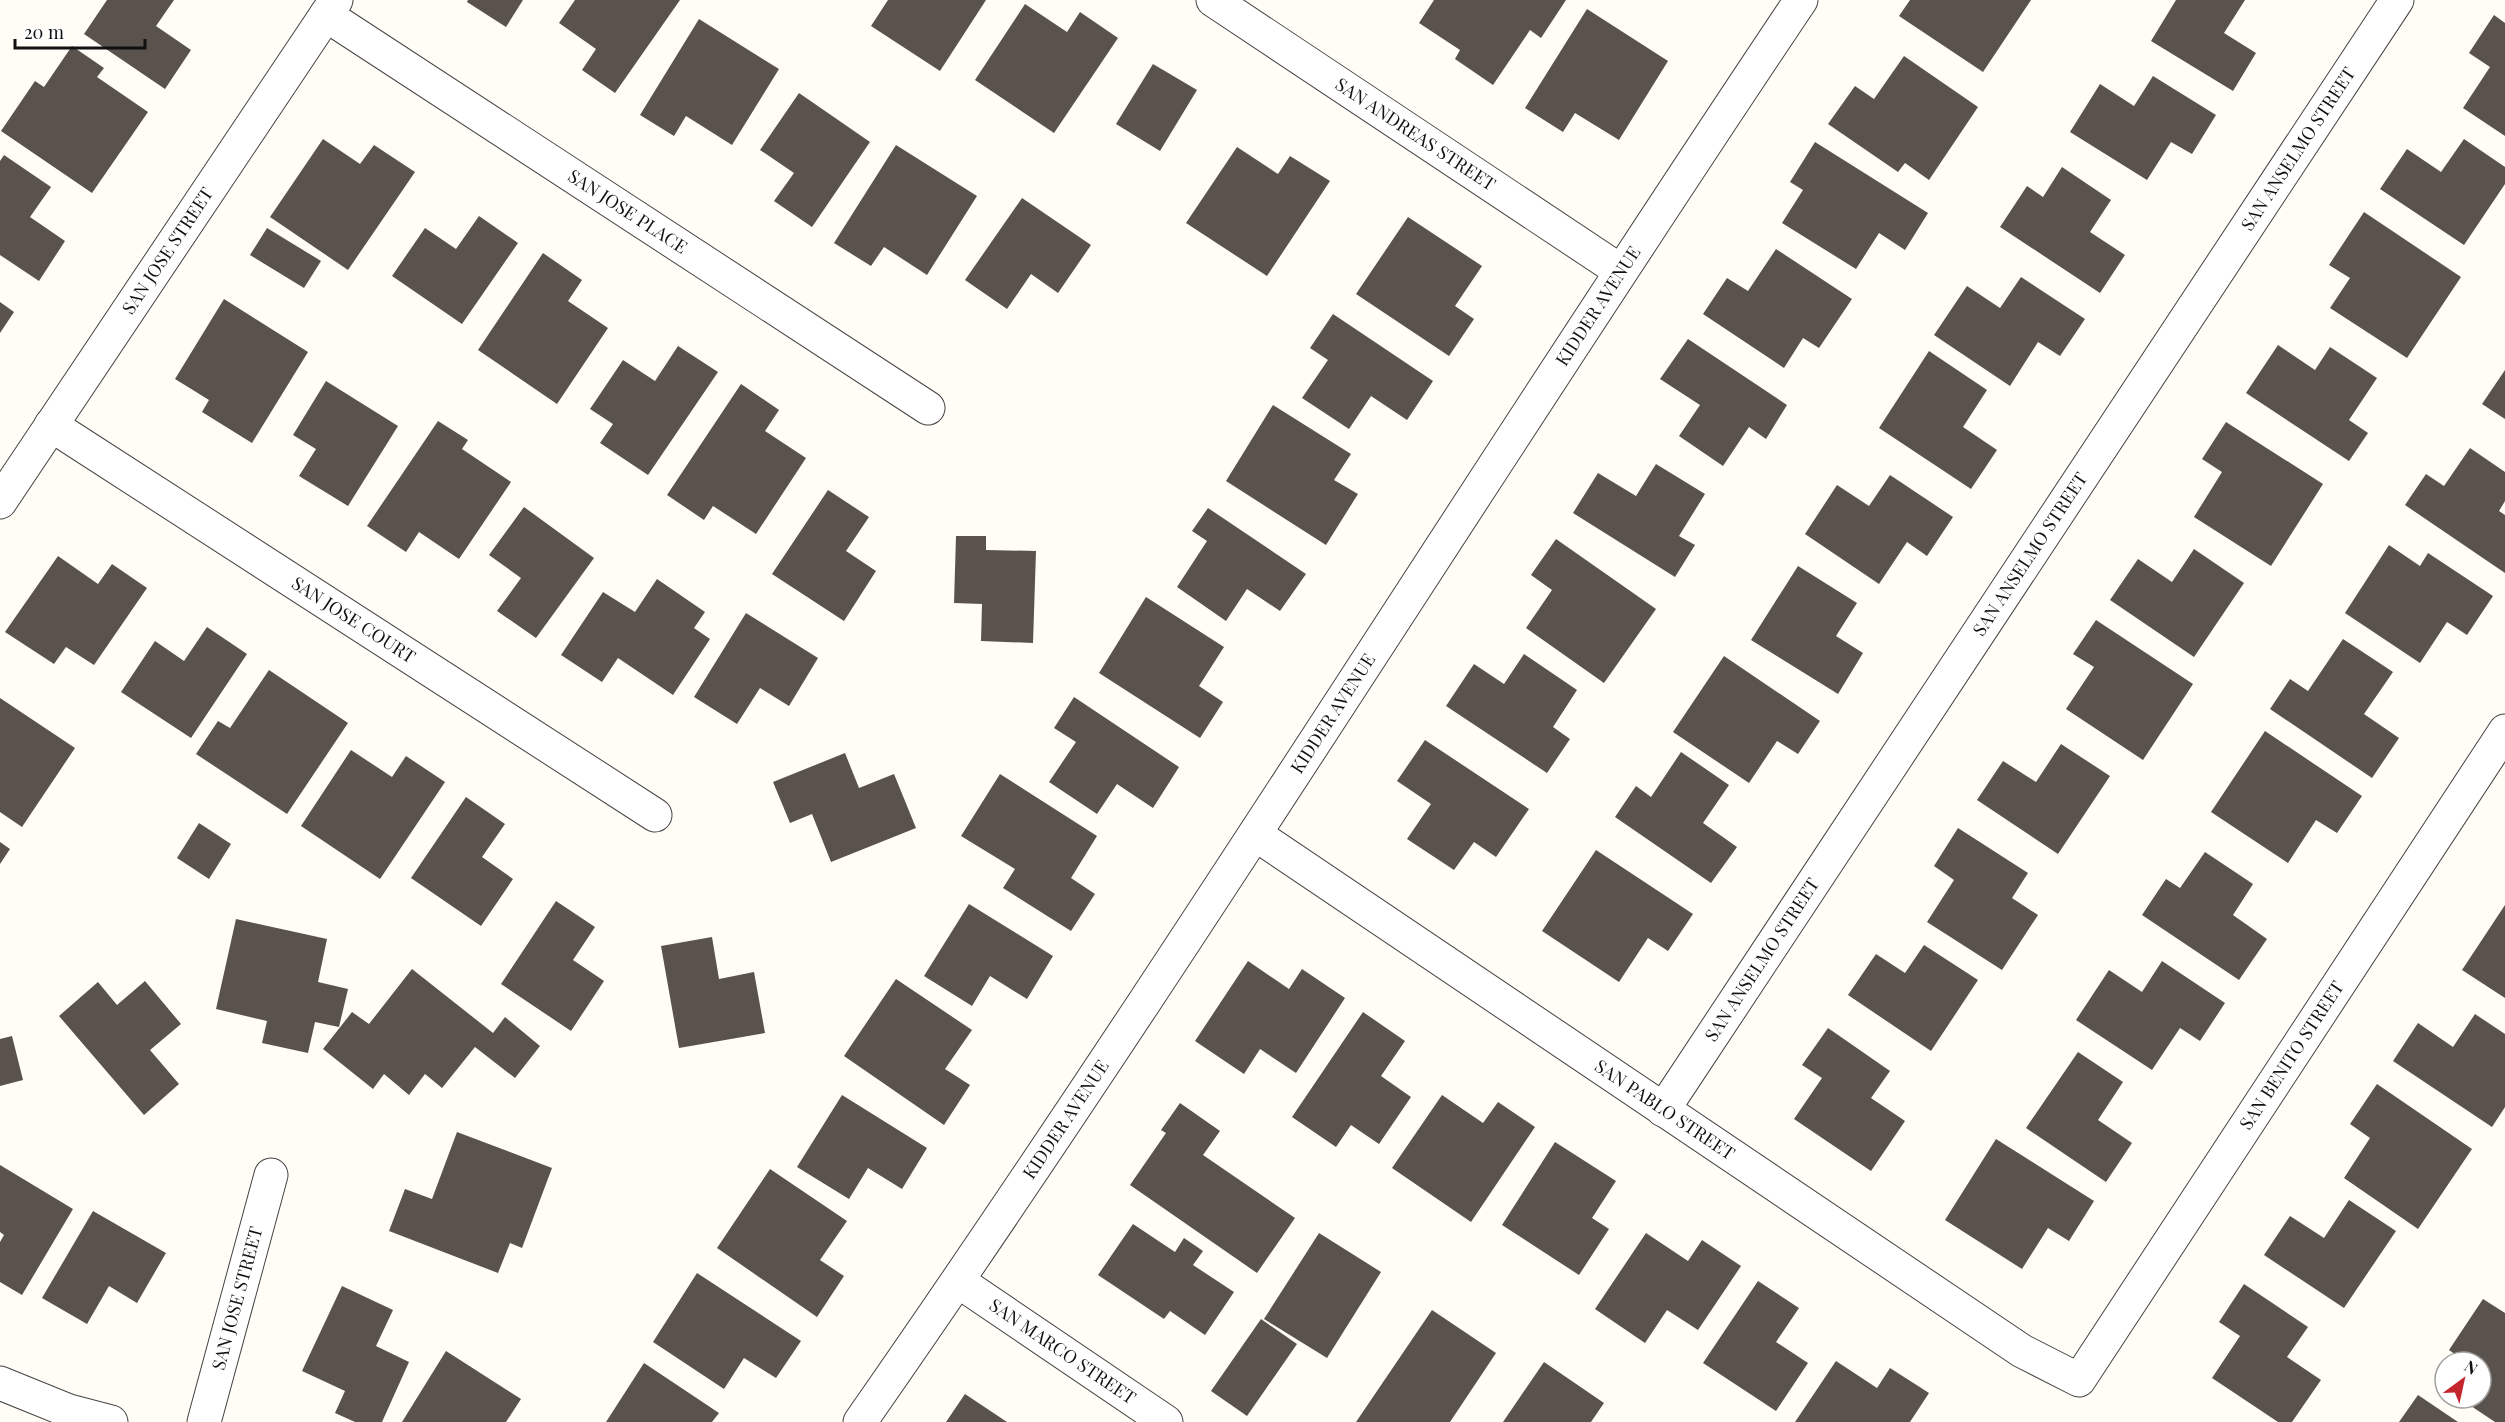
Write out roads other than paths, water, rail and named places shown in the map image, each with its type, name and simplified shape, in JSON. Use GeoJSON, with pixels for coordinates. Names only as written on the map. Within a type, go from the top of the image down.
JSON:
{"type":"FeatureCollection","features":[{"type":"Feature","properties":{"kind":"street","name":"SAN ANDREAS STREET"},"geometry":{"type":"LineString","coordinates":[[1213,0],[1619,270]]}},
{"type":"Feature","properties":{"kind":"street","name":"KIDDER AVENUE"},"geometry":{"type":"LineString","coordinates":[[860,1422],[958,1281],[1255,834],[1619,270],[1801,0]]}},
{"type":"Feature","properties":{"kind":"street","name":"SAN ANSELMO STREET"},"geometry":{"type":"LineString","coordinates":[[1663,1110],[2397,0]]}},
{"type":"Feature","properties":{"kind":"street","name":"SAN JOSE PLACE"},"geometry":{"type":"LineString","coordinates":[[331,7],[928,408]]}},
{"type":"Feature","properties":{"kind":"street","name":"SAN JOSE STREET"},"geometry":{"type":"LineString","coordinates":[[0,502],[331,7]]}},
{"type":"Feature","properties":{"kind":"street","name":"SAN JOSE COURT"},"geometry":{"type":"LineString","coordinates":[[51,425],[655,814]]}},
{"type":"Feature","properties":{"kind":"street","name":"SAN BENITO STREET"},"geometry":{"type":"LineString","coordinates":[[2079,1380],[2505,731]]}},
{"type":"Feature","properties":{"kind":"street","name":"SAN PABLO STREET"},"geometry":{"type":"LineString","coordinates":[[1255,834],[2022,1351],[2079,1380]]}},
{"type":"Feature","properties":{"kind":"street","name":"SAN JOSE STREET"},"geometry":{"type":"LineString","coordinates":[[204,1422],[271,1175]]}},
{"type":"Feature","properties":{"kind":"street","name":"SAN MARCO STREET"},"geometry":{"type":"LineString","coordinates":[[958,1281],[1166,1422]]}},
{"type":"Feature","properties":{"kind":"street"},"geometry":{"type":"LineString","coordinates":[[0,1383],[69,1411],[111,1422]]}}]}
